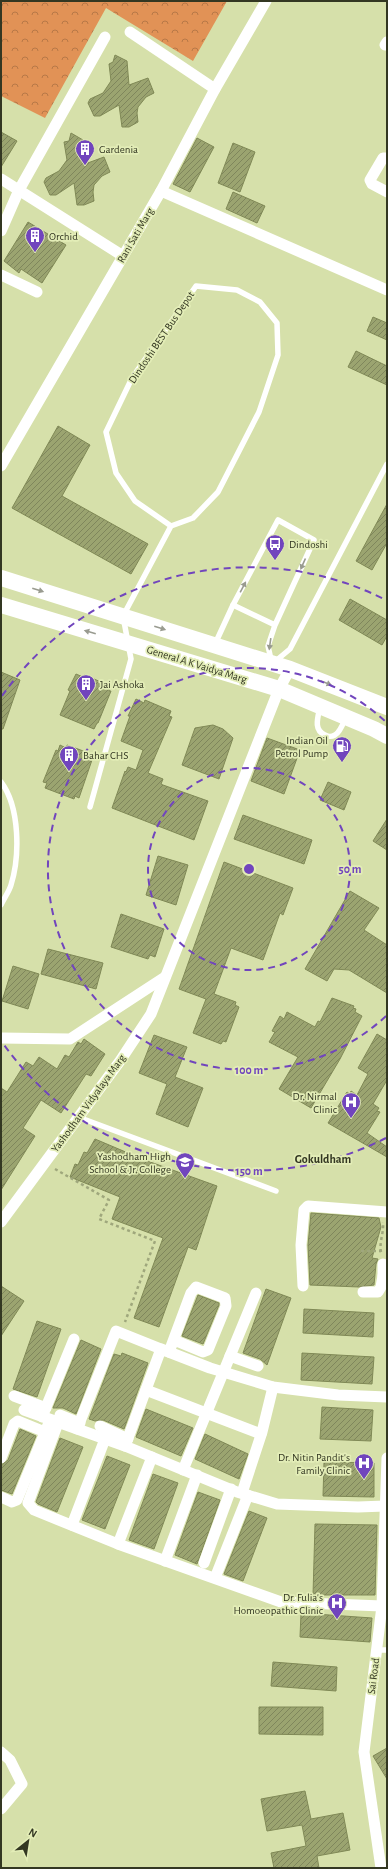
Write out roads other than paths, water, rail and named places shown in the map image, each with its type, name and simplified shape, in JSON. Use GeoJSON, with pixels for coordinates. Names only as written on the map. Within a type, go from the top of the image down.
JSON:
{"type":"FeatureCollection","features":[{"type":"Feature","properties":{"kind":"main road","name":"General A K Vaidya Marg"},"geometry":{"type":"LineString","coordinates":[[1,578],[290,669],[387,707]]}},
{"type":"Feature","properties":{"kind":"main road","name":"General A K Vaidya Marg"},"geometry":{"type":"LineString","coordinates":[[1,606],[279,689],[347,717],[387,736]]}},
{"type":"Feature","properties":{"kind":"street","name":"Rani Sati Marg"},"geometry":{"type":"LineString","coordinates":[[1,466],[120,254],[161,191],[215,89],[266,1]]}},
{"type":"Feature","properties":{"kind":"street"},"geometry":{"type":"LineString","coordinates":[[130,32],[215,89]]}},
{"type":"Feature","properties":{"kind":"street"},"geometry":{"type":"LineString","coordinates":[[1,231],[19,190],[105,37]]}},
{"type":"Feature","properties":{"kind":"street"},"geometry":{"type":"LineString","coordinates":[[387,158],[383,158],[370,180],[372,184],[387,192]]}},
{"type":"Feature","properties":{"kind":"street"},"geometry":{"type":"LineString","coordinates":[[1,179],[120,254]]}},
{"type":"Feature","properties":{"kind":"street"},"geometry":{"type":"LineString","coordinates":[[161,191],[387,290]]}},
{"type":"Feature","properties":{"kind":"street"},"geometry":{"type":"LineString","coordinates":[[1,275],[37,292]]}},
{"type":"Feature","properties":{"kind":"street","name":"Yashodham Vidyalaya Marg"},"geometry":{"type":"LineString","coordinates":[[1,1222],[77,1117],[120,1061],[151,1014],[279,689],[290,669]]}},
{"type":"Feature","properties":{"kind":"street"},"geometry":{"type":"LineString","coordinates":[[1,1038],[70,1039],[165,977]]}},
{"type":"Feature","properties":{"kind":"street"},"geometry":{"type":"LineString","coordinates":[[303,1286],[301,1244],[304,1210],[308,1206],[384,1212]]}},
{"type":"Feature","properties":{"kind":"street"},"geometry":{"type":"LineString","coordinates":[[363,1292],[378,1292],[381,1287],[384,1268]]}},
{"type":"Feature","properties":{"kind":"street"},"geometry":{"type":"LineString","coordinates":[[126,1442],[146,1390],[165,1351],[174,1340],[191,1293],[196,1287],[225,1298],[226,1306],[208,1350],[203,1352],[174,1340]]}},
{"type":"Feature","properties":{"kind":"street"},"geometry":{"type":"LineString","coordinates":[[183,1470],[256,1293]]}},
{"type":"Feature","properties":{"kind":"street"},"geometry":{"type":"LineString","coordinates":[[79,1426],[116,1331],[165,1351],[273,1388],[338,1395],[387,1397]]}},
{"type":"Feature","properties":{"kind":"street"},"geometry":{"type":"LineString","coordinates":[[74,1339],[51,1416],[28,1503],[34,1510],[118,1544],[281,1602],[382,1606]]}},
{"type":"Feature","properties":{"kind":"street"},"geometry":{"type":"LineString","coordinates":[[230,1356],[258,1366]]}},
{"type":"Feature","properties":{"kind":"street"},"geometry":{"type":"LineString","coordinates":[[215,1578],[245,1494],[273,1388]]}},
{"type":"Feature","properties":{"kind":"street"},"geometry":{"type":"LineString","coordinates":[[146,1390],[261,1434]]}},
{"type":"Feature","properties":{"kind":"street"},"geometry":{"type":"LineString","coordinates":[[14,1396],[51,1416]]}},
{"type":"Feature","properties":{"kind":"street"},"geometry":{"type":"LineString","coordinates":[[24,1410],[51,1416],[79,1426],[105,1439],[126,1442]]}},
{"type":"Feature","properties":{"kind":"street"},"geometry":{"type":"LineString","coordinates":[[1,1497],[12,1502],[17,1500],[51,1416]]}},
{"type":"Feature","properties":{"kind":"street"},"geometry":{"type":"LineString","coordinates":[[1,1458],[14,1424],[18,1421],[45,1432]]}},
{"type":"Feature","properties":{"kind":"street"},"geometry":{"type":"LineString","coordinates":[[100,1426],[152,1457],[231,1489],[276,1504],[358,1507],[385,1506]]}},
{"type":"Feature","properties":{"kind":"street"},"geometry":{"type":"LineString","coordinates":[[72,1525],[105,1439]]}},
{"type":"Feature","properties":{"kind":"street"},"geometry":{"type":"LineString","coordinates":[[118,1544],[152,1457]]}},
{"type":"Feature","properties":{"kind":"street","name":"Sai Road"},"geometry":{"type":"LineString","coordinates":[[380,1868],[364,1752],[382,1650],[387,1458]]}},
{"type":"Feature","properties":{"kind":"street"},"geometry":{"type":"LineString","coordinates":[[165,1561],[197,1475]]}},
{"type":"Feature","properties":{"kind":"street"},"geometry":{"type":"LineString","coordinates":[[204,1563],[231,1489]]}},
{"type":"Feature","properties":{"kind":"street"},"geometry":{"type":"LineString","coordinates":[[1,1752],[10,1760],[22,1784],[1,1809]]}},
{"type":"Feature","properties":{"kind":"lane","name":"Dindoshi BEST Bus Depot"},"geometry":{"type":"LineString","coordinates":[[196,286],[237,290],[260,302],[277,323],[278,355],[259,412],[218,492],[193,518],[171,526],[135,501],[116,473],[106,432],[132,378],[196,286]]}},
{"type":"Feature","properties":{"kind":"lane"},"geometry":{"type":"LineString","coordinates":[[214,645],[233,605],[278,520],[314,540],[275,625],[268,646],[272,664],[290,649],[387,464]]}},
{"type":"Feature","properties":{"kind":"lane"},"geometry":{"type":"LineString","coordinates":[[90,807],[131,659],[123,616],[171,526]]}},
{"type":"Feature","properties":{"kind":"lane"},"geometry":{"type":"LineString","coordinates":[[233,605],[275,625]]}},
{"type":"Feature","properties":{"kind":"lane"},"geometry":{"type":"LineString","coordinates":[[320,706],[317,719],[318,729],[323,734],[330,737],[336,735],[347,717]]}},
{"type":"Feature","properties":{"kind":"lane"},"geometry":{"type":"LineString","coordinates":[[1,782],[8,792],[15,820],[17,855],[11,886],[1,905]]}},
{"type":"Feature","properties":{"kind":"lane"},"geometry":{"type":"LineString","coordinates":[[77,1117],[276,1191]]}},
{"type":"Feature","properties":{"kind":"place","name":"Gardenia"},"geometry":{"type":"Point","coordinates":[85,166]}},
{"type":"Feature","properties":{"kind":"place","name":"Orchid"},"geometry":{"type":"Point","coordinates":[35,253]}},
{"type":"Feature","properties":{"kind":"place","name":"Dindoshi"},"geometry":{"type":"Point","coordinates":[275,561]}},
{"type":"Feature","properties":{"kind":"place","name":"Jai Ashoka"},"geometry":{"type":"Point","coordinates":[86,701]}},
{"type":"Feature","properties":{"kind":"place","name":"Indian Oil Petrol Pump"},"geometry":{"type":"Point","coordinates":[342,763]}},
{"type":"Feature","properties":{"kind":"place","name":"Bahar CHS"},"geometry":{"type":"Point","coordinates":[69,772]}},
{"type":"Feature","properties":{"kind":"place","name":"Dr. Nirmal Clinic"},"geometry":{"type":"Point","coordinates":[351,1119]}},
{"type":"Feature","properties":{"kind":"place","name":"Yashodham High School & Jr. College"},"geometry":{"type":"Point","coordinates":[185,1179]}},
{"type":"Feature","properties":{"kind":"place","name":"Dr. Nitin Pandit's Family Clinic"},"geometry":{"type":"Point","coordinates":[364,1480]}},
{"type":"Feature","properties":{"kind":"place","name":"Dr. Fulia's Homoeopathic Clinic"},"geometry":{"type":"Point","coordinates":[337,1620]}},
{"type":"Feature","properties":{"kind":"district","name":"Gokuldham"},"geometry":{"type":"Point","coordinates":[323,1159]}}]}
